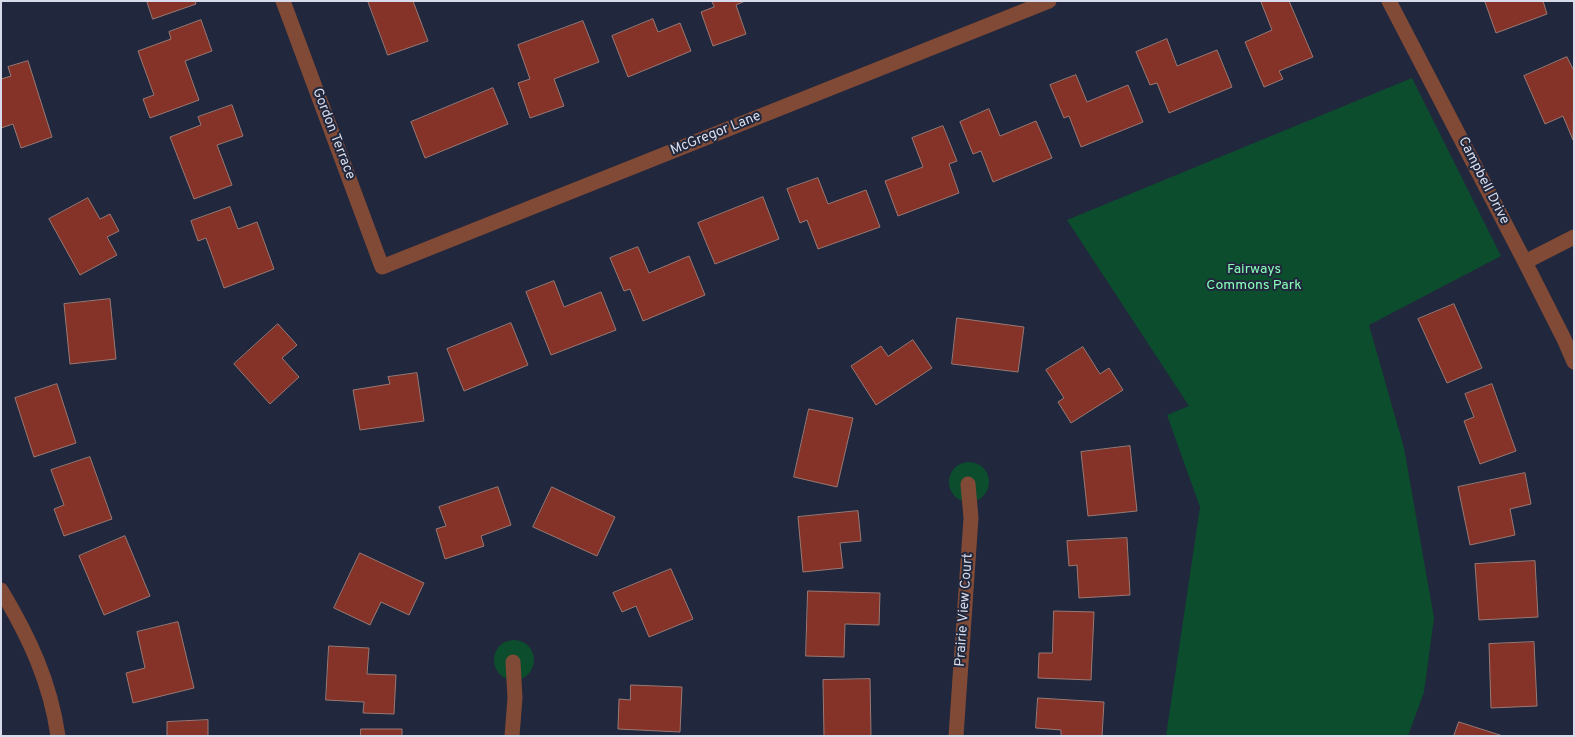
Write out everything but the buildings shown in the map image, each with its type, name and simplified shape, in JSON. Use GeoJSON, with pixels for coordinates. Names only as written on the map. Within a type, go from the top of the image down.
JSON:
{"type":"FeatureCollection","features":[{"type":"Feature","properties":{"kind":"street","name":"Gordon Terrace"},"geometry":{"type":"LineString","coordinates":[[283,1],[382,267]]}},
{"type":"Feature","properties":{"kind":"street","name":"McGregor Lane"},"geometry":{"type":"LineString","coordinates":[[382,267],[1049,1]]}},
{"type":"Feature","properties":{"kind":"street","name":"Campbell Drive"},"geometry":{"type":"LineString","coordinates":[[1389,1],[1525,262],[1574,362]]}},
{"type":"Feature","properties":{"kind":"street"},"geometry":{"type":"LineString","coordinates":[[1525,262],[1574,237]]}},
{"type":"Feature","properties":{"kind":"street","name":"Prairie View Court"},"geometry":{"type":"LineString","coordinates":[[956,736],[971,518],[968,484]]}},
{"type":"Feature","properties":{"kind":"street"},"geometry":{"type":"LineString","coordinates":[[1,590],[22,626],[45,679],[58,736]]}},
{"type":"Feature","properties":{"kind":"street"},"geometry":{"type":"LineString","coordinates":[[512,736],[515,698],[513,662]]}},
{"type":"Feature","properties":{"kind":"green space","name":"Fairways Commons Park"},"geometry":{"type":"Polygon","coordinates":[[[1412,78],[1501,256],[1369,325],[1404,448],[1434,618],[1424,692],[1408,736],[1166,736],[1200,507],[1167,415],[1189,406],[1067,220],[1412,78]]]}},
{"type":"Feature","properties":{"kind":"green space"},"geometry":{"type":"Polygon","coordinates":[[[973,462],[980,465],[986,471],[989,482],[988,490],[980,499],[973,502],[965,502],[958,499],[950,490],[949,478],[952,471],[961,463],[973,462]]]}},
{"type":"Feature","properties":{"kind":"green space"},"geometry":{"type":"Polygon","coordinates":[[[518,640],[525,643],[531,649],[534,660],[533,668],[525,677],[518,680],[510,680],[503,677],[495,668],[494,656],[497,649],[506,641],[518,640]]]}}]}
